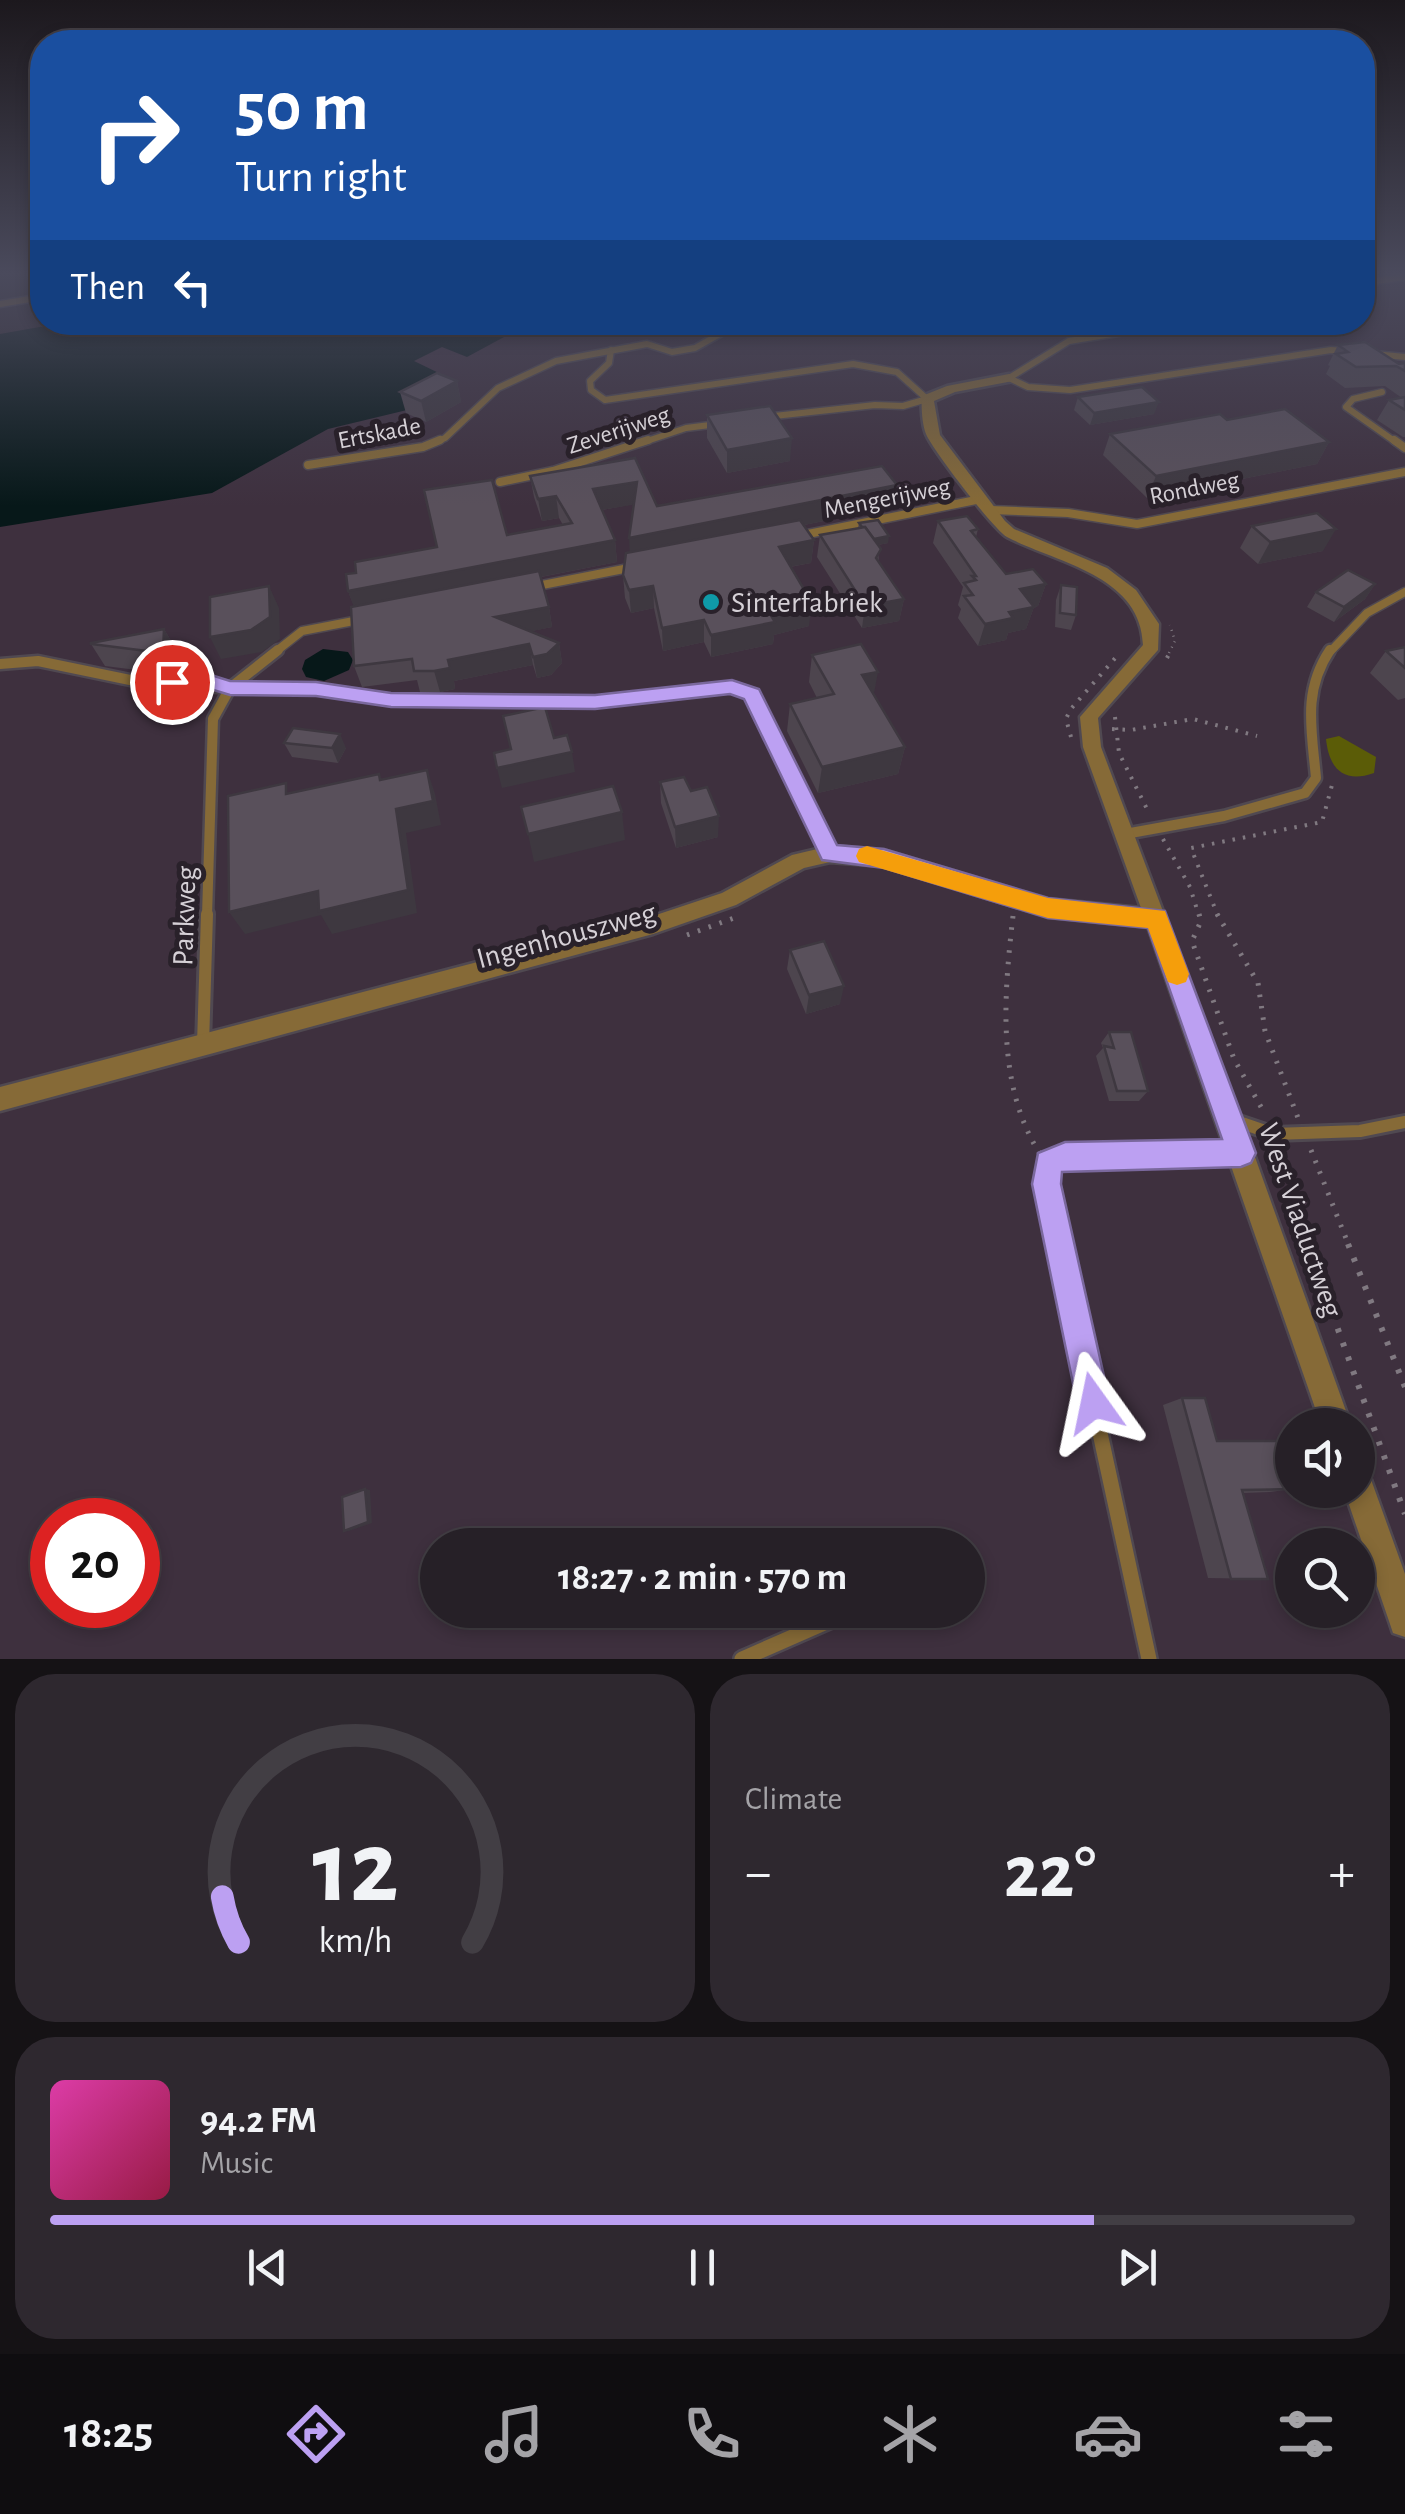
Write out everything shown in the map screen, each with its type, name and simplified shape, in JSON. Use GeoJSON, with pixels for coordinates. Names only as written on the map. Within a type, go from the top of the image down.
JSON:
{"type":"FeatureCollection","features":[{"type":"Feature","properties":{"kind":"street"},"geometry":{"type":"LineString","coordinates":[[1009,378],[952,388],[927,399],[933,435],[1009,532],[1101,571],[1158,621]]}},
{"type":"Feature","properties":{"kind":"street","name":"West Viaductweg"},"geometry":{"type":"LineString","coordinates":[[1158,621],[1152,646],[1089,717],[1092,747],[1229,1118],[1330,1408]]}},
{"type":"Feature","properties":{"kind":"street","name":"Ingenhouszweg"},"geometry":{"type":"LineString","coordinates":[[0,1099],[653,925],[729,899],[798,862],[830,854],[884,858],[1048,908],[1156,918]]}},
{"type":"Feature","properties":{"kind":"street"},"geometry":{"type":"LineString","coordinates":[[1366,1508],[1405,1621]]}},
{"type":"Feature","properties":{"kind":"lane","name":"Ertskade"},"geometry":{"type":"LineString","coordinates":[[308,466],[423,447],[445,438],[498,388],[533,369],[604,351]]}},
{"type":"Feature","properties":{"kind":"lane"},"geometry":{"type":"LineString","coordinates":[[610,351],[609,363],[590,381],[590,390],[604,400],[853,364],[897,372],[927,399]]}},
{"type":"Feature","properties":{"kind":"lane"},"geometry":{"type":"LineString","coordinates":[[1009,378],[1052,351]]}},
{"type":"Feature","properties":{"kind":"lane"},"geometry":{"type":"LineString","coordinates":[[1009,378],[1028,387],[1070,390],[1322,351]]}},
{"type":"Feature","properties":{"kind":"lane"},"geometry":{"type":"LineString","coordinates":[[1349,351],[1405,356]]}},
{"type":"Feature","properties":{"kind":"lane"},"geometry":{"type":"LineString","coordinates":[[1382,392],[1353,399],[1346,407],[1405,448]]}},
{"type":"Feature","properties":{"kind":"lane"},"geometry":{"type":"LineString","coordinates":[[752,419],[875,404],[903,406],[927,399]]}},
{"type":"Feature","properties":{"kind":"lane","name":"Zeverijweg"},"geometry":{"type":"LineString","coordinates":[[500,482],[553,471],[686,428],[736,421]]}},
{"type":"Feature","properties":{"kind":"lane","name":"Rondweg"},"geometry":{"type":"LineString","coordinates":[[986,505],[1137,524],[1405,472]]}},
{"type":"Feature","properties":{"kind":"lane","name":"Mengerijweg"},"geometry":{"type":"LineString","coordinates":[[778,540],[986,505]]}},
{"type":"Feature","properties":{"kind":"lane"},"geometry":{"type":"LineString","coordinates":[[512,591],[645,565]]}},
{"type":"Feature","properties":{"kind":"lane"},"geometry":{"type":"LineString","coordinates":[[1125,834],[1224,816],[1304,793],[1316,778],[1308,720],[1314,687],[1328,652],[1338,636],[1357,621],[1405,592]]}},
{"type":"Feature","properties":{"kind":"lane"},"geometry":{"type":"LineString","coordinates":[[230,688],[302,631],[378,617]]}},
{"type":"Feature","properties":{"kind":"lane"},"geometry":{"type":"LineString","coordinates":[[0,664],[47,658],[126,680],[208,681],[230,688],[316,689],[391,700],[595,702],[732,687],[752,694],[830,854]]}},
{"type":"Feature","properties":{"kind":"lane","name":"Parkweg"},"geometry":{"type":"LineString","coordinates":[[204,1046],[213,719],[230,688]]}},
{"type":"Feature","properties":{"kind":"lane"},"geometry":{"type":"LineString","coordinates":[[1229,1118],[1274,1134],[1360,1130],[1405,1122]]}},
{"type":"Feature","properties":{"kind":"lane"},"geometry":{"type":"LineString","coordinates":[[1149,1659],[1046,1184],[1048,1164],[1065,1157],[1241,1153]]}},
{"type":"Feature","properties":{"kind":"lane"},"geometry":{"type":"LineString","coordinates":[[742,1659],[813,1628]]}},
{"type":"Feature","properties":{"kind":"path"},"geometry":{"type":"LineString","coordinates":[[1158,621],[1173,630],[1174,641],[1172,652],[1160,665]]}},
{"type":"Feature","properties":{"kind":"path"},"geometry":{"type":"LineString","coordinates":[[1125,704],[1113,719],[1112,730],[1129,734],[1186,718],[1227,724],[1256,736]]}},
{"type":"Feature","properties":{"kind":"path","name":"West Viaductweg"},"geometry":{"type":"LineString","coordinates":[[1112,730],[1130,785],[1158,828],[1195,904],[1201,921],[1192,941],[1234,1059],[1274,1134],[1295,1190],[1308,1248],[1405,1514]]}},
{"type":"Feature","properties":{"kind":"path"},"geometry":{"type":"LineString","coordinates":[[1332,785],[1322,822],[1191,848],[1221,923],[1258,983],[1265,1031],[1405,1388]]}},
{"type":"Feature","properties":{"kind":"path"},"geometry":{"type":"LineString","coordinates":[[997,912],[1029,920]]}},
{"type":"Feature","properties":{"kind":"path","name":"Ingenhouszweg"},"geometry":{"type":"LineString","coordinates":[[672,938],[740,916]]}},
{"type":"Feature","properties":{"kind":"path"},"geometry":{"type":"LineString","coordinates":[[1013,916],[1005,1038],[1026,1139],[1048,1164]]}},
{"type":"Feature","properties":{"kind":"shaded area"},"geometry":{"type":"Polygon","coordinates":[[[0,351],[433,351],[414,361],[445,376],[403,402],[407,410],[328,429],[212,493],[0,527],[0,351]]]}},
{"type":"Feature","properties":{"kind":"shaded area"},"geometry":{"type":"Polygon","coordinates":[[[421,351],[1405,351],[1405,1659],[0,1659],[0,504],[421,351]]]}},
{"type":"Feature","properties":{"kind":"shaded area"},"geometry":{"type":"Polygon","coordinates":[[[453,351],[477,351],[467,357],[453,351]]]}},
{"type":"Feature","properties":{"kind":"shaded area"},"geometry":{"type":"Polygon","coordinates":[[[323,649],[348,652],[353,660],[349,670],[324,681],[306,677],[302,669],[305,660],[323,649]]]}},
{"type":"Feature","properties":{"kind":"shaded area"},"geometry":{"type":"Polygon","coordinates":[[[1339,736],[1376,757],[1374,773],[1346,775],[1334,765],[1326,739],[1339,736]]]}},
{"type":"Feature","properties":{"kind":"building"},"geometry":{"type":"Polygon","coordinates":[[[1380,351],[1399,364],[1405,363],[1405,371],[1396,366],[1356,367],[1336,354],[1380,351]]]}},
{"type":"Feature","properties":{"kind":"building"},"geometry":{"type":"Polygon","coordinates":[[[437,373],[457,381],[421,401],[400,392],[437,373]]]}},
{"type":"Feature","properties":{"kind":"building"},"geometry":{"type":"Polygon","coordinates":[[[1142,387],[1159,402],[1094,413],[1078,397],[1142,387]]]}},
{"type":"Feature","properties":{"kind":"building"},"geometry":{"type":"Polygon","coordinates":[[[1405,397],[1405,410],[1389,400],[1405,397]]]}},
{"type":"Feature","properties":{"kind":"building"},"geometry":{"type":"Polygon","coordinates":[[[770,406],[792,438],[727,450],[707,415],[770,406]]]}},
{"type":"Feature","properties":{"kind":"building"},"geometry":{"type":"Polygon","coordinates":[[[1285,409],[1329,442],[1156,476],[1110,434],[1220,414],[1227,420],[1285,409]]]}},
{"type":"Feature","properties":{"kind":"building"},"geometry":{"type":"Polygon","coordinates":[[[635,458],[657,506],[882,466],[897,485],[629,538],[637,482],[593,489],[615,540],[348,591],[346,574],[356,573],[355,562],[437,547],[424,490],[492,480],[507,535],[572,523],[556,496],[538,499],[530,476],[635,458]]]}},
{"type":"Feature","properties":{"kind":"building"},"geometry":{"type":"Polygon","coordinates":[[[1317,513],[1336,529],[1270,542],[1252,526],[1317,513]]]}},
{"type":"Feature","properties":{"kind":"building"},"geometry":{"type":"Polygon","coordinates":[[[967,516],[978,529],[971,531],[1006,574],[1033,569],[1046,584],[1020,589],[1034,607],[1009,612],[1013,618],[985,624],[964,596],[973,595],[964,583],[976,580],[972,576],[976,576],[938,521],[967,516]]]}},
{"type":"Feature","properties":{"kind":"building","name":"Sinterfabriek"},"geometry":{"type":"Polygon","coordinates":[[[800,520],[814,540],[779,547],[812,603],[770,614],[775,622],[711,635],[704,620],[662,628],[653,586],[629,590],[623,575],[626,553],[800,520]]]}},
{"type":"Feature","properties":{"kind":"building"},"geometry":{"type":"Polygon","coordinates":[[[878,520],[889,536],[874,539],[859,523],[878,520]]]}},
{"type":"Feature","properties":{"kind":"building"},"geometry":{"type":"Polygon","coordinates":[[[865,527],[881,549],[876,558],[904,599],[865,606],[820,535],[865,527]]]}},
{"type":"Feature","properties":{"kind":"building"},"geometry":{"type":"Polygon","coordinates":[[[1348,570],[1375,584],[1344,607],[1316,592],[1348,570]]]}},
{"type":"Feature","properties":{"kind":"building"},"geometry":{"type":"Polygon","coordinates":[[[539,571],[549,607],[495,617],[559,643],[547,654],[533,657],[529,644],[448,660],[450,668],[434,671],[414,671],[412,659],[354,666],[351,607],[539,571]]]}},
{"type":"Feature","properties":{"kind":"building"},"geometry":{"type":"Polygon","coordinates":[[[1061,585],[1077,587],[1076,615],[1060,613],[1061,585]]]}},
{"type":"Feature","properties":{"kind":"building"},"geometry":{"type":"Polygon","coordinates":[[[269,586],[270,617],[251,630],[210,637],[210,597],[269,586]]]}},
{"type":"Feature","properties":{"kind":"building"},"geometry":{"type":"Polygon","coordinates":[[[164,629],[163,653],[91,644],[91,643],[164,629]]]}},
{"type":"Feature","properties":{"kind":"building"},"geometry":{"type":"Polygon","coordinates":[[[861,644],[878,672],[862,675],[905,747],[822,767],[790,704],[834,694],[812,655],[861,644]]]}},
{"type":"Feature","properties":{"kind":"building"},"geometry":{"type":"Polygon","coordinates":[[[1405,647],[1405,668],[1386,651],[1405,647]]]}},
{"type":"Feature","properties":{"kind":"building"},"geometry":{"type":"Polygon","coordinates":[[[545,707],[554,738],[567,735],[572,752],[497,768],[494,753],[511,749],[503,716],[545,707]]]}},
{"type":"Feature","properties":{"kind":"building"},"geometry":{"type":"Polygon","coordinates":[[[293,728],[340,734],[332,748],[284,743],[293,728]]]}},
{"type":"Feature","properties":{"kind":"building"},"geometry":{"type":"Polygon","coordinates":[[[427,770],[433,801],[396,809],[408,890],[319,911],[318,891],[229,912],[228,796],[286,783],[286,794],[379,774],[380,780],[427,770]]]}},
{"type":"Feature","properties":{"kind":"building"},"geometry":{"type":"Polygon","coordinates":[[[684,777],[691,791],[707,787],[719,816],[675,827],[660,782],[684,777]]]}},
{"type":"Feature","properties":{"kind":"building"},"geometry":{"type":"Polygon","coordinates":[[[613,786],[622,812],[528,834],[521,807],[613,786]]]}},
{"type":"Feature","properties":{"kind":"building"},"geometry":{"type":"Polygon","coordinates":[[[824,941],[844,986],[809,995],[790,950],[824,941]]]}},
{"type":"Feature","properties":{"kind":"building"},"geometry":{"type":"Polygon","coordinates":[[[1109,1032],[1131,1032],[1148,1091],[1117,1091],[1104,1046],[1114,1048],[1109,1032]]]}},
{"type":"Feature","properties":{"kind":"building"},"geometry":{"type":"Polygon","coordinates":[[[1182,1398],[1205,1398],[1217,1441],[1275,1441],[1275,1489],[1242,1490],[1268,1579],[1231,1579],[1182,1398]]]}},
{"type":"Feature","properties":{"kind":"building"},"geometry":{"type":"Polygon","coordinates":[[[365,1489],[368,1522],[344,1531],[342,1497],[365,1489]]]}},
{"type":"Feature","properties":{"kind":"slow traffic"},"geometry":{"type":"LineString","coordinates":[[867,856],[1048,908],[1156,918],[1177,974]]}},
{"type":"Feature","properties":{"kind":"place","name":"Sinterfabriek"},"geometry":{"type":"Point","coordinates":[711,602]}},
{"type":"Feature","properties":{"kind":"route"},"geometry":{"type":"LineString","coordinates":[[172,682],[208,681],[230,688],[316,689],[391,700],[595,702],[732,687],[752,694],[830,854],[884,858],[1048,908],[1156,918],[1241,1153],[1065,1157],[1048,1164],[1046,1184],[1094,1403]]}}]}
